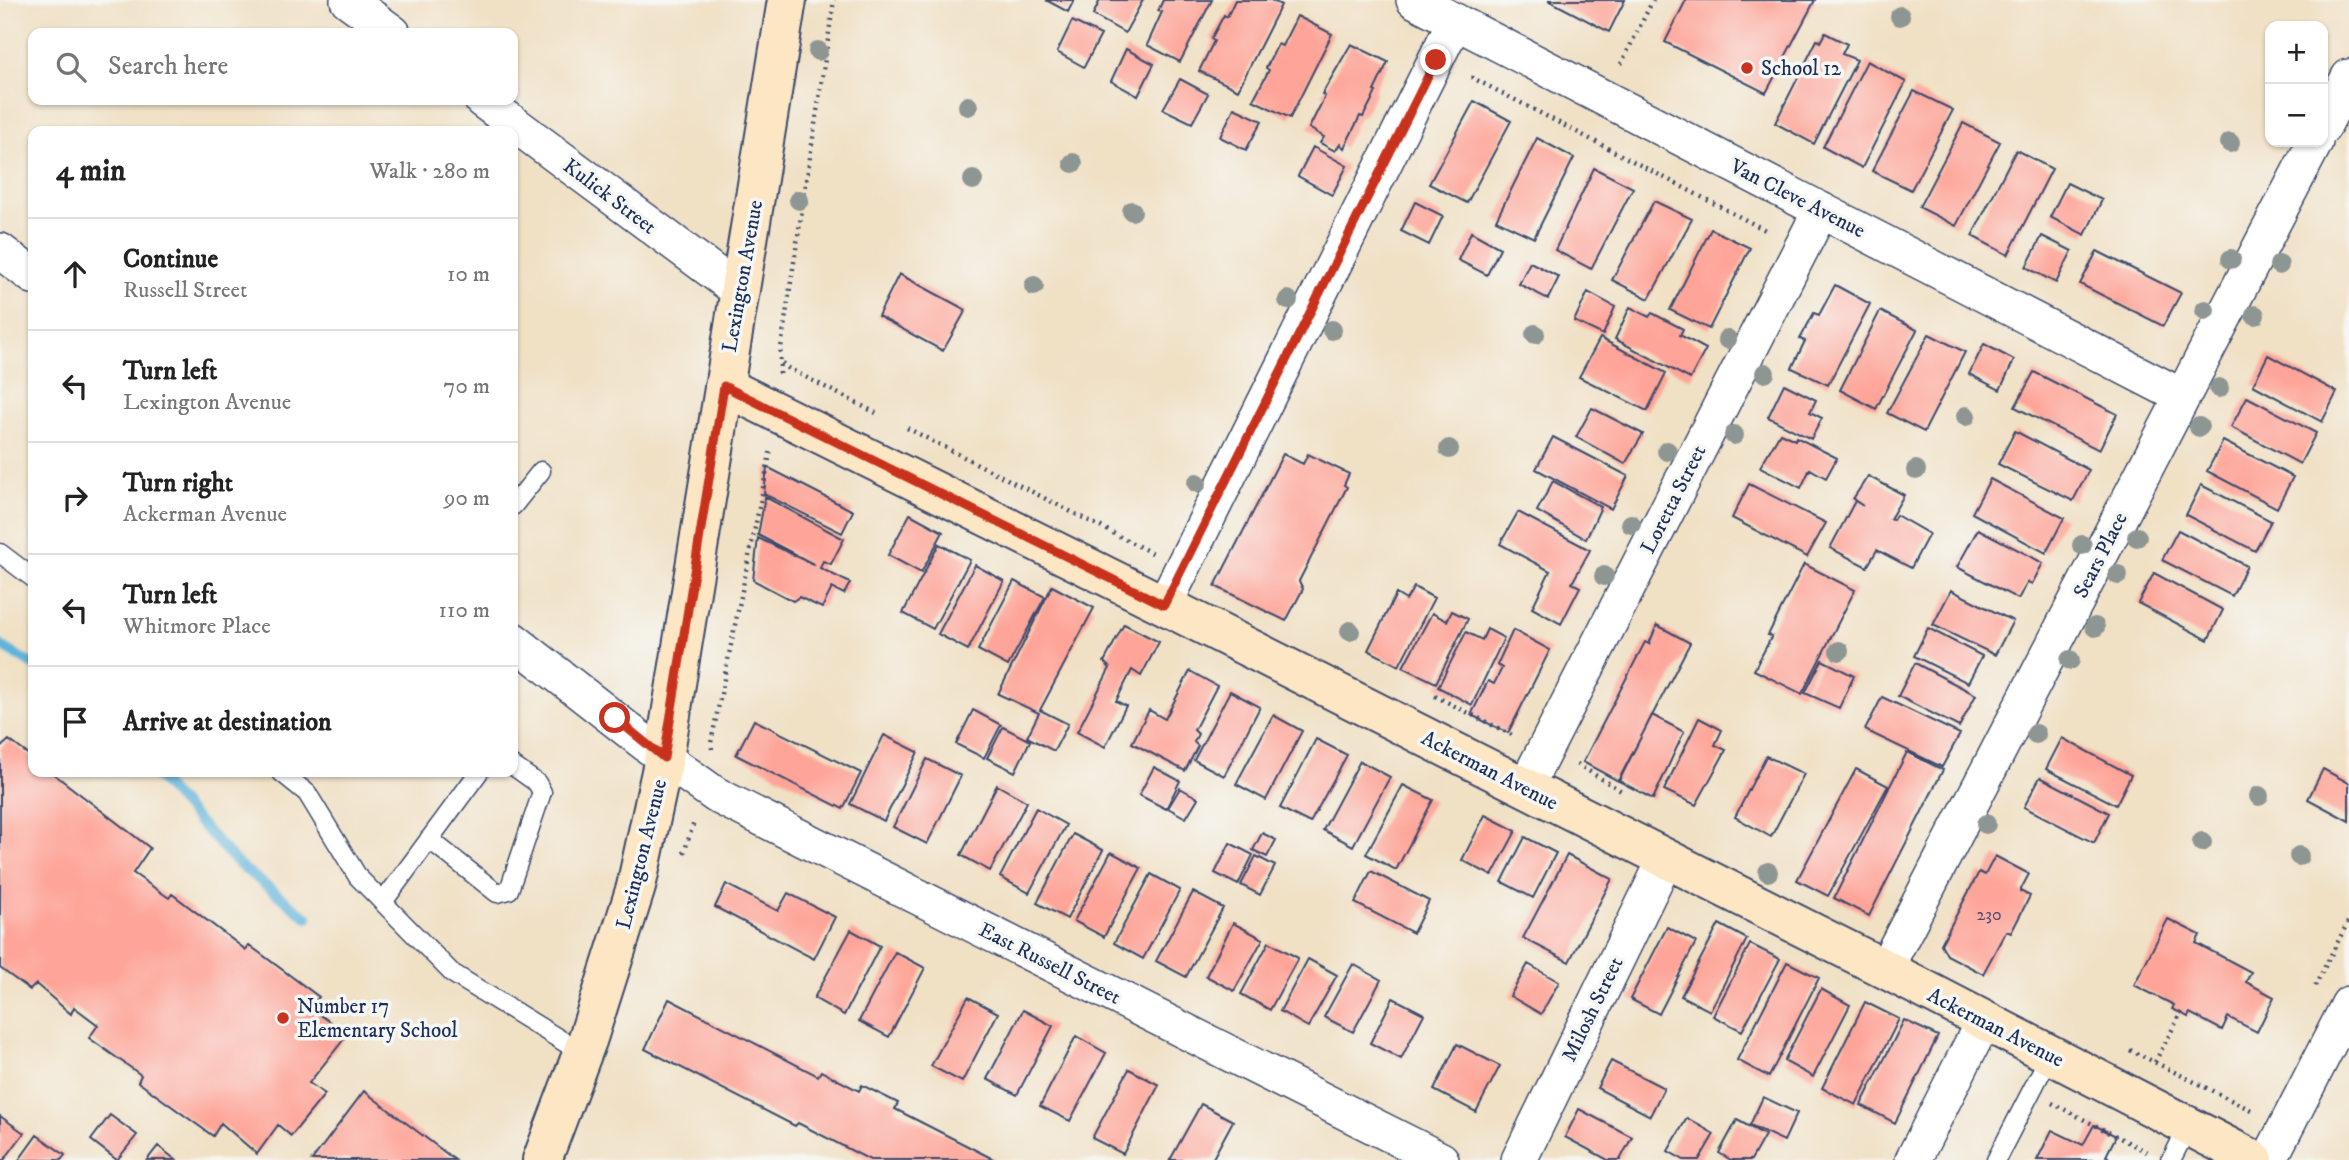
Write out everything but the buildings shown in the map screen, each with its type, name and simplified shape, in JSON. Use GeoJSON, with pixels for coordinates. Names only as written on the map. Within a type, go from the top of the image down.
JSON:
{"type":"FeatureCollection","features":[{"type":"Feature","properties":{"kind":"street"},"geometry":{"type":"LineString","coordinates":[[348,0],[386,28]]}},
{"type":"Feature","properties":{"kind":"street","name":"Lexington Avenue"},"geometry":{"type":"LineString","coordinates":[[542,1160],[582,1054],[636,887],[664,758],[787,0]]}},
{"type":"Feature","properties":{"kind":"street","name":"Van Cleve Avenue"},"geometry":{"type":"LineString","coordinates":[[1413,0],[2181,397]]}},
{"type":"Feature","properties":{"kind":"street"},"geometry":{"type":"LineString","coordinates":[[1164,605],[1455,21]]}},
{"type":"Feature","properties":{"kind":"street"},"geometry":{"type":"LineString","coordinates":[[2328,117],[2349,77]]}},
{"type":"Feature","properties":{"kind":"street","name":"Kulick Street"},"geometry":{"type":"LineString","coordinates":[[489,105],[517,126]]}},
{"type":"Feature","properties":{"kind":"street","name":"Kulick Street"},"geometry":{"type":"LineString","coordinates":[[518,127],[739,291]]}},
{"type":"Feature","properties":{"kind":"street","name":"Sears Place"},"geometry":{"type":"LineString","coordinates":[[1885,969],[2312,147]]}},
{"type":"Feature","properties":{"kind":"street","name":"Loretta Street"},"geometry":{"type":"LineString","coordinates":[[1525,788],[1821,209]]}},
{"type":"Feature","properties":{"kind":"street"},"geometry":{"type":"LineString","coordinates":[[0,251],[28,272]]}},
{"type":"Feature","properties":{"kind":"street","name":"Ackerman Avenue"},"geometry":{"type":"LineString","coordinates":[[724,386],[1666,858],[2255,1160]]}},
{"type":"Feature","properties":{"kind":"street","name":"East Russell Street"},"geometry":{"type":"LineString","coordinates":[[518,644],[664,758],[716,795],[1441,1160]]}},
{"type":"Feature","properties":{"kind":"street","name":"Milosh Street"},"geometry":{"type":"LineString","coordinates":[[1519,1160],[1666,858]]}},
{"type":"Feature","properties":{"kind":"street"},"geometry":{"type":"LineString","coordinates":[[2269,1160],[2349,1004]]}},
{"type":"Feature","properties":{"kind":"street"},"geometry":{"type":"LineString","coordinates":[[1913,1160],[1984,1020]]}},
{"type":"Feature","properties":{"kind":"lane"},"geometry":{"type":"LineString","coordinates":[[518,500],[541,471]]}},
{"type":"Feature","properties":{"kind":"lane"},"geometry":{"type":"LineString","coordinates":[[0,553],[28,574]]}},
{"type":"Feature","properties":{"kind":"lane"},"geometry":{"type":"LineString","coordinates":[[429,839],[497,893],[509,890],[542,792],[537,783],[518,770]]}},
{"type":"Feature","properties":{"kind":"lane"},"geometry":{"type":"LineString","coordinates":[[287,777],[307,793],[358,877],[452,973],[582,1054]]}},
{"type":"Feature","properties":{"kind":"lane"},"geometry":{"type":"LineString","coordinates":[[383,902],[475,777]]}},
{"type":"Feature","properties":{"kind":"lane"},"geometry":{"type":"LineString","coordinates":[[1996,1160],[2050,1055]]}},
{"type":"Feature","properties":{"kind":"lane"},"geometry":{"type":"LineString","coordinates":[[2171,1160],[2188,1127]]}},
{"type":"Feature","properties":{"kind":"path"},"geometry":{"type":"LineString","coordinates":[[1621,64],[1653,0]]}},
{"type":"Feature","properties":{"kind":"path"},"geometry":{"type":"LineString","coordinates":[[1471,77],[1767,231]]}},
{"type":"Feature","properties":{"kind":"path"},"geometry":{"type":"LineString","coordinates":[[781,362],[876,413]]}},
{"type":"Feature","properties":{"kind":"path"},"geometry":{"type":"LineString","coordinates":[[2312,992],[2349,920]]}},
{"type":"Feature","properties":{"kind":"path"},"geometry":{"type":"LineString","coordinates":[[2155,1062],[2181,1013]]}},
{"type":"Feature","properties":{"kind":"path"},"geometry":{"type":"LineString","coordinates":[[2119,1045],[2251,1110],[2257,1098]]}},
{"type":"Feature","properties":{"kind":"waterway"},"geometry":{"type":"LineString","coordinates":[[0,645],[28,662]]}},
{"type":"Feature","properties":{"kind":"waterway"},"geometry":{"type":"LineString","coordinates":[[157,777],[239,865],[308,918]]}},
{"type":"Feature","properties":{"kind":"place","name":"School 12"},"geometry":{"type":"Point","coordinates":[1747,68]}},
{"type":"Feature","properties":{"kind":"place","name":"Number 17 Elementary School"},"geometry":{"type":"Point","coordinates":[283,1018]}},
{"type":"Feature","properties":{"kind":"route"},"geometry":{"type":"LineString","coordinates":[[615,718],[664,758],[724,386],[1164,605],[1436,60]]}}]}
